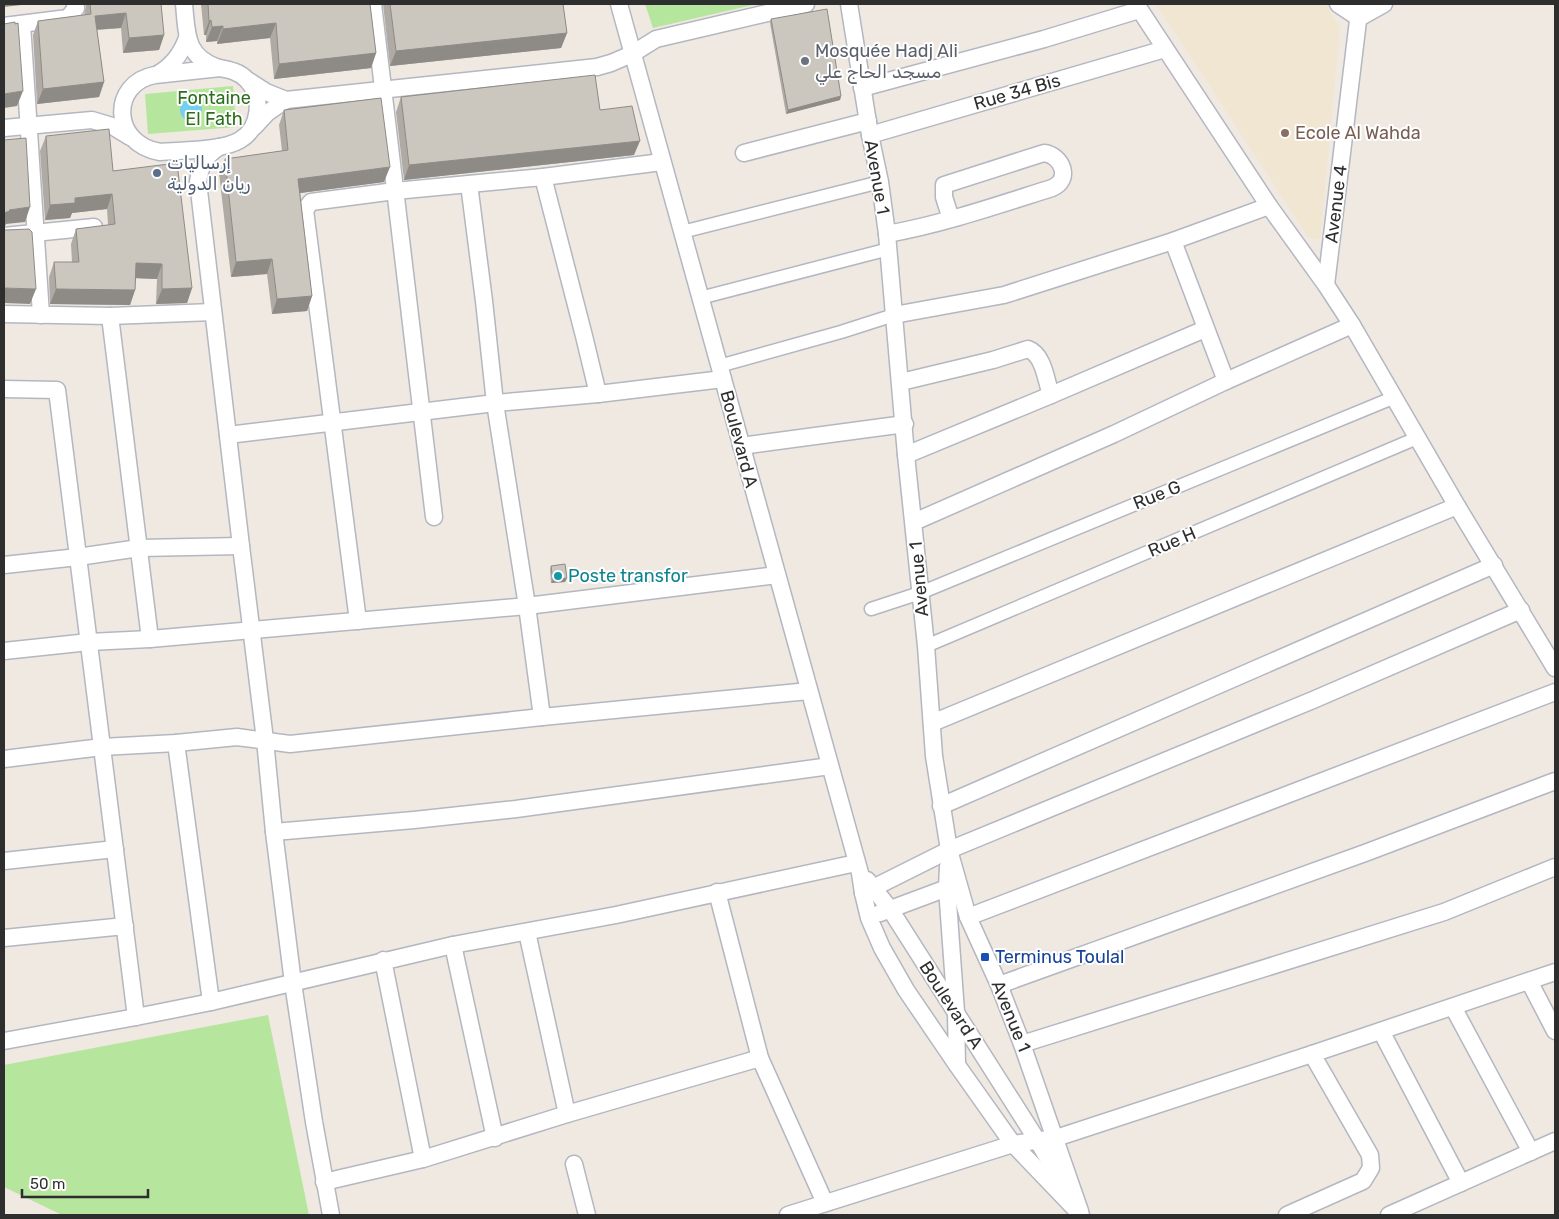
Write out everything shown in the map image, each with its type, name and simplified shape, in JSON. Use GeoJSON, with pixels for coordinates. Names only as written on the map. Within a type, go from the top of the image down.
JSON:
{"type":"FeatureCollection","features":[{"type":"Feature","properties":{"kind":"street"},"geometry":{"type":"LineString","coordinates":[[4,26],[68,18],[76,8],[75,4]]}},
{"type":"Feature","properties":{"kind":"street"},"geometry":{"type":"LineString","coordinates":[[184,4],[187,38],[199,58],[209,65],[232,70],[266,92],[286,100]]}},
{"type":"Feature","properties":{"kind":"street"},"geometry":{"type":"LineString","coordinates":[[373,4],[434,517]]}},
{"type":"Feature","properties":{"kind":"street","name":"Boulevard A"},"geometry":{"type":"LineString","coordinates":[[618,4],[858,868],[868,890],[868,918],[882,948],[906,990],[1013,1144],[1081,1215]]}},
{"type":"Feature","properties":{"kind":"street"},"geometry":{"type":"LineString","coordinates":[[168,152],[231,145],[242,139],[267,113],[286,100],[383,88],[598,67],[632,54],[656,39],[806,4]]}},
{"type":"Feature","properties":{"kind":"street","name":"Avenue 1"},"geometry":{"type":"LineString","coordinates":[[849,4],[862,88],[880,182],[888,242],[932,723],[952,885],[999,985],[1056,1138],[1081,1215]]}},
{"type":"Feature","properties":{"kind":"street"},"geometry":{"type":"LineString","coordinates":[[1338,4],[1360,11],[1384,4]]}},
{"type":"Feature","properties":{"kind":"street"},"geometry":{"type":"LineString","coordinates":[[862,88],[1044,39],[1138,7],[1268,206],[1326,285],[1352,325],[1417,438],[1555,668]]}},
{"type":"Feature","properties":{"kind":"street","name":"Avenue 4"},"geometry":{"type":"LineString","coordinates":[[1326,285],[1360,11]]}},
{"type":"Feature","properties":{"kind":"street"},"geometry":{"type":"LineString","coordinates":[[22,24],[41,315]]}},
{"type":"Feature","properties":{"kind":"street"},"geometry":{"type":"LineString","coordinates":[[156,75],[176,60],[187,38]]}},
{"type":"Feature","properties":{"kind":"street","name":"Rue 34 Bis"},"geometry":{"type":"LineString","coordinates":[[744,153],[869,128],[1165,49]]}},
{"type":"Feature","properties":{"kind":"street"},"geometry":{"type":"LineString","coordinates":[[92,120],[112,109],[137,82],[149,76],[220,68]]}},
{"type":"Feature","properties":{"kind":"street"},"geometry":{"type":"LineString","coordinates":[[249,81],[256,95],[258,107],[257,119],[251,131]]}},
{"type":"Feature","properties":{"kind":"street"},"geometry":{"type":"LineString","coordinates":[[128,92],[123,103],[122,116],[124,127],[130,137]]}},
{"type":"Feature","properties":{"kind":"street"},"geometry":{"type":"LineString","coordinates":[[4,128],[92,120],[112,126],[130,137],[138,145],[149,150],[179,155],[188,162],[195,172],[198,182],[293,983],[324,1182],[331,1215]]}},
{"type":"Feature","properties":{"kind":"street"},"geometry":{"type":"LineString","coordinates":[[198,182],[203,162],[218,147]]}},
{"type":"Feature","properties":{"kind":"street"},"geometry":{"type":"LineString","coordinates":[[700,298],[888,242],[927,227],[950,220],[1058,186],[1064,176],[1059,160],[1053,155],[1044,153],[944,185],[944,197],[950,220]]}},
{"type":"Feature","properties":{"kind":"street"},"geometry":{"type":"LineString","coordinates":[[358,621],[304,210],[311,202],[662,162]]}},
{"type":"Feature","properties":{"kind":"street"},"geometry":{"type":"LineString","coordinates":[[542,177],[598,394]]}},
{"type":"Feature","properties":{"kind":"street"},"geometry":{"type":"LineString","coordinates":[[682,232],[880,182]]}},
{"type":"Feature","properties":{"kind":"street"},"geometry":{"type":"LineString","coordinates":[[469,184],[495,403],[527,606],[542,716]]}},
{"type":"Feature","properties":{"kind":"street"},"geometry":{"type":"LineString","coordinates":[[228,435],[495,403],[598,394],[721,373],[894,315],[1004,295],[1173,241],[1268,206]]}},
{"type":"Feature","properties":{"kind":"street"},"geometry":{"type":"LineString","coordinates":[[4,236],[94,227]]}},
{"type":"Feature","properties":{"kind":"street"},"geometry":{"type":"LineString","coordinates":[[1173,241],[1226,381]]}},
{"type":"Feature","properties":{"kind":"street"},"geometry":{"type":"LineString","coordinates":[[4,314],[110,316],[213,312]]}},
{"type":"Feature","properties":{"kind":"street"},"geometry":{"type":"LineString","coordinates":[[110,316],[150,639]]}},
{"type":"Feature","properties":{"kind":"street"},"geometry":{"type":"LineString","coordinates":[[914,522],[1114,434],[1226,381],[1352,325]]}},
{"type":"Feature","properties":{"kind":"street"},"geometry":{"type":"LineString","coordinates":[[906,455],[1205,329]]}},
{"type":"Feature","properties":{"kind":"street"},"geometry":{"type":"LineString","coordinates":[[901,382],[1028,350],[1036,354],[1042,366],[1051,395]]}},
{"type":"Feature","properties":{"kind":"street"},"geometry":{"type":"LineString","coordinates":[[4,389],[57,390],[136,1017]]}},
{"type":"Feature","properties":{"kind":"street","name":"Rue G"},"geometry":{"type":"LineString","coordinates":[[871,609],[920,593],[1395,397]]}},
{"type":"Feature","properties":{"kind":"street"},"geometry":{"type":"LineString","coordinates":[[741,446],[905,424]]}},
{"type":"Feature","properties":{"kind":"street","name":"Rue H"},"geometry":{"type":"LineString","coordinates":[[926,646],[1417,438]]}},
{"type":"Feature","properties":{"kind":"street"},"geometry":{"type":"LineString","coordinates":[[932,723],[1458,506]]}},
{"type":"Feature","properties":{"kind":"street"},"geometry":{"type":"LineString","coordinates":[[4,565],[139,548],[240,546]]}},
{"type":"Feature","properties":{"kind":"street"},"geometry":{"type":"LineString","coordinates":[[941,806],[1494,565]]}},
{"type":"Feature","properties":{"kind":"street"},"geometry":{"type":"LineString","coordinates":[[4,651],[89,642],[150,639],[527,606],[777,575]]}},
{"type":"Feature","properties":{"kind":"street"},"geometry":{"type":"LineString","coordinates":[[868,890],[949,850],[1313,700],[1521,610]]}},
{"type":"Feature","properties":{"kind":"street"},"geometry":{"type":"LineString","coordinates":[[4,759],[102,747],[237,737],[290,744],[542,716],[809,691]]}},
{"type":"Feature","properties":{"kind":"street"},"geometry":{"type":"LineString","coordinates":[[968,917],[1555,692]]}},
{"type":"Feature","properties":{"kind":"street"},"geometry":{"type":"LineString","coordinates":[[176,743],[211,1002]]}},
{"type":"Feature","properties":{"kind":"street"},"geometry":{"type":"LineString","coordinates":[[274,832],[507,810],[830,766]]}},
{"type":"Feature","properties":{"kind":"street"},"geometry":{"type":"LineString","coordinates":[[999,985],[1366,853],[1555,781]]}},
{"type":"Feature","properties":{"kind":"street"},"geometry":{"type":"LineString","coordinates":[[4,861],[115,849]]}},
{"type":"Feature","properties":{"kind":"street"},"geometry":{"type":"LineString","coordinates":[[1022,1044],[1444,912],[1555,867]]}},
{"type":"Feature","properties":{"kind":"street"},"geometry":{"type":"LineString","coordinates":[[4,1040],[211,1002],[453,945],[616,915],[717,892],[858,868]]}},
{"type":"Feature","properties":{"kind":"street"},"geometry":{"type":"LineString","coordinates":[[868,918],[952,885],[957,1065]]}},
{"type":"Feature","properties":{"kind":"street","name":"Boulevard A"},"geometry":{"type":"LineString","coordinates":[[868,890],[890,909],[1037,1140],[1081,1215]]}},
{"type":"Feature","properties":{"kind":"street"},"geometry":{"type":"LineString","coordinates":[[717,892],[760,1058],[825,1203]]}},
{"type":"Feature","properties":{"kind":"street"},"geometry":{"type":"LineString","coordinates":[[4,938],[125,926]]}},
{"type":"Feature","properties":{"kind":"street"},"geometry":{"type":"LineString","coordinates":[[527,932],[567,1114]]}},
{"type":"Feature","properties":{"kind":"street"},"geometry":{"type":"LineString","coordinates":[[453,945],[495,1138]]}},
{"type":"Feature","properties":{"kind":"street"},"geometry":{"type":"LineString","coordinates":[[383,960],[422,1159]]}},
{"type":"Feature","properties":{"kind":"street"},"geometry":{"type":"LineString","coordinates":[[788,1215],[1013,1144],[1056,1138],[1555,972]]}},
{"type":"Feature","properties":{"kind":"street"},"geometry":{"type":"LineString","coordinates":[[1529,981],[1555,1031]]}},
{"type":"Feature","properties":{"kind":"street"},"geometry":{"type":"LineString","coordinates":[[1453,1007],[1531,1152]]}},
{"type":"Feature","properties":{"kind":"street"},"geometry":{"type":"LineString","coordinates":[[1381,1031],[1461,1183]]}},
{"type":"Feature","properties":{"kind":"street"},"geometry":{"type":"LineString","coordinates":[[1287,1215],[1363,1181],[1371,1168],[1370,1155],[1312,1054]]}},
{"type":"Feature","properties":{"kind":"street"},"geometry":{"type":"LineString","coordinates":[[324,1182],[422,1159],[495,1138],[567,1114],[760,1058]]}},
{"type":"Feature","properties":{"kind":"street"},"geometry":{"type":"LineString","coordinates":[[1389,1215],[1555,1141]]}},
{"type":"Feature","properties":{"kind":"street"},"geometry":{"type":"LineString","coordinates":[[574,1164],[587,1215]]}},
{"type":"Feature","properties":{"kind":"shaded area","name":"Ecole Al Wahda"},"geometry":{"type":"Polygon","coordinates":[[[1156,4],[1325,4],[1340,27],[1320,239],[1309,238],[1156,4]]]}},
{"type":"Feature","properties":{"kind":"green space"},"geometry":{"type":"Polygon","coordinates":[[[645,4],[757,4],[653,28],[645,4]]]}},
{"type":"Feature","properties":{"kind":"green space","name":"Fontaine El Fath"},"geometry":{"type":"Polygon","coordinates":[[[233,86],[236,127],[148,134],[145,94],[233,86]]]}},
{"type":"Feature","properties":{"kind":"green space"},"geometry":{"type":"Polygon","coordinates":[[[268,1015],[309,1215],[62,1215],[4,1187],[4,1065],[268,1015]]]}},
{"type":"Feature","properties":{"kind":"water"},"geometry":{"type":"Polygon","coordinates":[[[191,99],[199,102],[202,110],[199,118],[191,121],[183,118],[180,110],[183,102],[191,99]]]}},
{"type":"Feature","properties":{"kind":"building"},"geometry":{"type":"Polygon","coordinates":[[[90,4],[161,4],[164,35],[129,38],[126,13],[95,16],[104,82],[43,89],[38,21],[91,14],[90,4]]]}},
{"type":"Feature","properties":{"kind":"building"},"geometry":{"type":"Polygon","coordinates":[[[208,4],[370,4],[376,53],[279,64],[276,23],[223,29],[223,26],[212,27],[211,20],[209,21],[208,4]]]}},
{"type":"Feature","properties":{"kind":"building"},"geometry":{"type":"Polygon","coordinates":[[[390,4],[563,4],[567,33],[396,51],[390,4]]]}},
{"type":"Feature","properties":{"kind":"building","name":"Mosquée Hadj Ali مسجد الحاج علي"},"geometry":{"type":"Polygon","coordinates":[[[827,9],[841,96],[788,110],[771,19],[827,9]]]}},
{"type":"Feature","properties":{"kind":"building"},"geometry":{"type":"Polygon","coordinates":[[[15,22],[15,24],[18,23],[23,91],[4,94],[4,24],[15,22]]]}},
{"type":"Feature","properties":{"kind":"building"},"geometry":{"type":"Polygon","coordinates":[[[595,75],[600,110],[632,106],[640,141],[409,165],[401,97],[595,75]]]}},
{"type":"Feature","properties":{"kind":"building"},"geometry":{"type":"Polygon","coordinates":[[[381,98],[390,167],[298,179],[312,296],[277,299],[272,259],[236,262],[225,159],[288,150],[284,110],[381,98]]]}},
{"type":"Feature","properties":{"kind":"building"},"geometry":{"type":"Polygon","coordinates":[[[109,129],[113,171],[177,163],[192,288],[162,289],[162,264],[136,263],[135,290],[56,289],[54,262],[79,262],[76,229],[115,224],[112,194],[75,198],[75,203],[50,205],[46,136],[109,129]]]}},
{"type":"Feature","properties":{"kind":"building"},"geometry":{"type":"Polygon","coordinates":[[[26,138],[30,207],[9,210],[4,213],[4,140],[26,138]]]}},
{"type":"Feature","properties":{"kind":"building"},"geometry":{"type":"Polygon","coordinates":[[[4,229],[29,229],[32,232],[36,289],[4,288],[4,229]]]}},
{"type":"Feature","properties":{"kind":"building","name":"Poste transfor"},"geometry":{"type":"Polygon","coordinates":[[[565,564],[567,578],[553,580],[551,566],[565,564]]]}},
{"type":"Feature","properties":{"kind":"place","name":"Mosquée Hadj Ali مسجد الحاج علي"},"geometry":{"type":"Point","coordinates":[805,61]}},
{"type":"Feature","properties":{"kind":"place","name":"Ecole Al Wahda"},"geometry":{"type":"Point","coordinates":[1285,133]}},
{"type":"Feature","properties":{"kind":"place","name":"إرساليات ریان الدولية"},"geometry":{"type":"Point","coordinates":[157,173]}},
{"type":"Feature","properties":{"kind":"place","name":"Poste transfor"},"geometry":{"type":"Point","coordinates":[558,576]}},
{"type":"Feature","properties":{"kind":"place","name":"Terminus Toulal"},"geometry":{"type":"Point","coordinates":[985,957]}}]}
